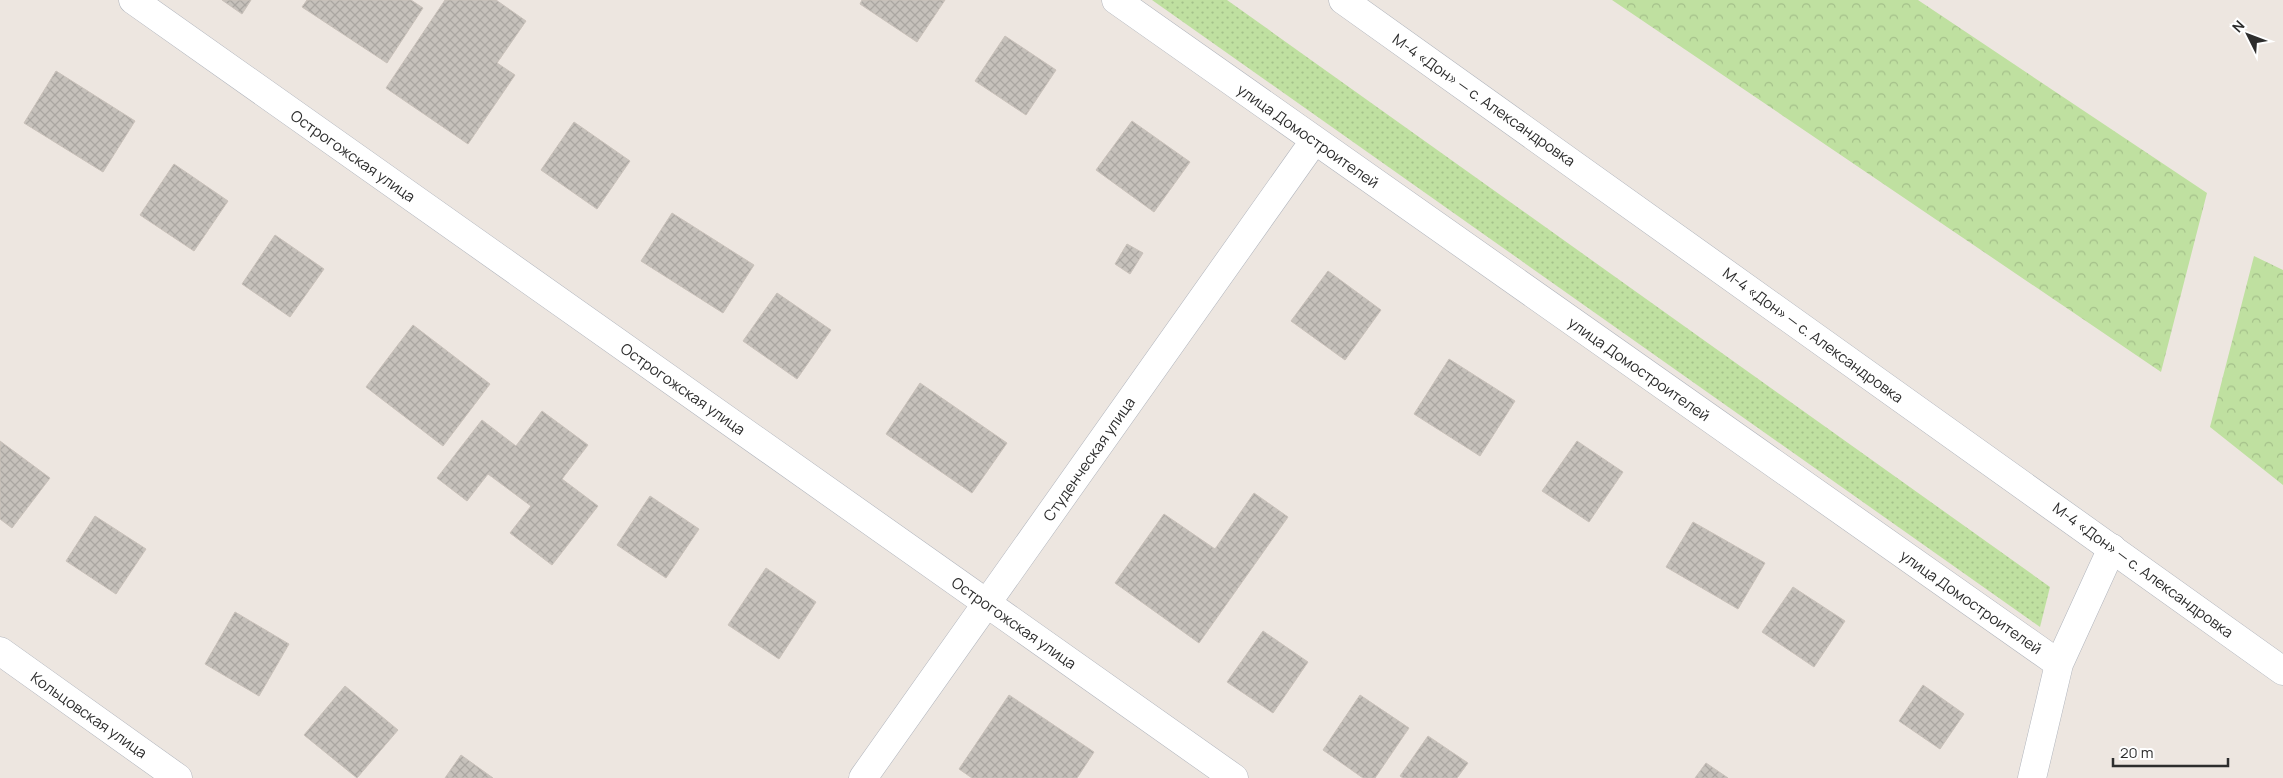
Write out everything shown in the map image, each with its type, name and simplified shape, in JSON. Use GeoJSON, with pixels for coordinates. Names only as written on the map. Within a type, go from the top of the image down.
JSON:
{"type":"FeatureCollection","features":[{"type":"Feature","properties":{"kind":"street","name":"Острогожская улица"},"geometry":{"type":"LineString","coordinates":[[133,0],[1234,778]]}},
{"type":"Feature","properties":{"kind":"street","name":"улица Домостроителей"},"geometry":{"type":"LineString","coordinates":[[1116,0],[2059,664],[2112,548]]}},
{"type":"Feature","properties":{"kind":"street","name":"М-4 «Дон» — с. Александровка"},"geometry":{"type":"LineString","coordinates":[[1343,0],[2283,671]]}},
{"type":"Feature","properties":{"kind":"street","name":"Студенческая улица"},"geometry":{"type":"LineString","coordinates":[[863,778],[1314,141]]}},
{"type":"Feature","properties":{"kind":"street","name":"Кольцовская улица"},"geometry":{"type":"LineString","coordinates":[[0,651],[151,770],[178,778]]}},
{"type":"Feature","properties":{"kind":"street"},"geometry":{"type":"LineString","coordinates":[[2032,778],[2059,664]]}},
{"type":"Feature","properties":{"kind":"green space"},"geometry":{"type":"Polygon","coordinates":[[[1152,0],[1227,0],[2050,587],[2040,627],[1152,0]]]}},
{"type":"Feature","properties":{"kind":"green space"},"geometry":{"type":"Polygon","coordinates":[[[1612,0],[1918,0],[2207,193],[2161,372],[1612,0]]]}},
{"type":"Feature","properties":{"kind":"green space"},"geometry":{"type":"Polygon","coordinates":[[[2254,256],[2283,270],[2283,485],[2210,427],[2254,256]]]}},
{"type":"Feature","properties":{"kind":"building"},"geometry":{"type":"Polygon","coordinates":[[[222,0],[251,0],[242,14],[222,0]]]}},
{"type":"Feature","properties":{"kind":"building"},"geometry":{"type":"Polygon","coordinates":[[[307,0],[411,0],[423,8],[387,63],[302,7],[307,0]]]}},
{"type":"Feature","properties":{"kind":"building"},"geometry":{"type":"Polygon","coordinates":[[[445,0],[496,0],[526,21],[497,63],[515,75],[468,144],[386,88],[445,0]]]}},
{"type":"Feature","properties":{"kind":"building"},"geometry":{"type":"Polygon","coordinates":[[[862,0],[945,0],[917,42],[860,4],[862,0]]]}},
{"type":"Feature","properties":{"kind":"building"},"geometry":{"type":"Polygon","coordinates":[[[1005,36],[1056,70],[1026,115],[975,81],[1005,36]]]}},
{"type":"Feature","properties":{"kind":"building"},"geometry":{"type":"Polygon","coordinates":[[[56,71],[135,121],[103,172],[24,123],[56,71]]]}},
{"type":"Feature","properties":{"kind":"building"},"geometry":{"type":"Polygon","coordinates":[[[1132,121],[1190,162],[1154,212],[1096,170],[1132,121]]]}},
{"type":"Feature","properties":{"kind":"building"},"geometry":{"type":"Polygon","coordinates":[[[574,122],[630,161],[597,209],[541,170],[574,122]]]}},
{"type":"Feature","properties":{"kind":"building"},"geometry":{"type":"Polygon","coordinates":[[[174,164],[228,201],[194,251],[140,215],[174,164]]]}},
{"type":"Feature","properties":{"kind":"building"},"geometry":{"type":"Polygon","coordinates":[[[672,213],[754,265],[723,313],[641,261],[672,213]]]}},
{"type":"Feature","properties":{"kind":"building"},"geometry":{"type":"Polygon","coordinates":[[[275,235],[324,269],[290,317],[242,284],[275,235]]]}},
{"type":"Feature","properties":{"kind":"building"},"geometry":{"type":"Polygon","coordinates":[[[1127,244],[1143,253],[1130,274],[1115,264],[1127,244]]]}},
{"type":"Feature","properties":{"kind":"building"},"geometry":{"type":"Polygon","coordinates":[[[1328,271],[1381,310],[1345,360],[1291,321],[1328,271]]]}},
{"type":"Feature","properties":{"kind":"building"},"geometry":{"type":"Polygon","coordinates":[[[777,293],[831,330],[797,379],[743,341],[777,293]]]}},
{"type":"Feature","properties":{"kind":"building"},"geometry":{"type":"Polygon","coordinates":[[[413,325],[490,384],[443,446],[366,387],[413,325]]]}},
{"type":"Feature","properties":{"kind":"building"},"geometry":{"type":"Polygon","coordinates":[[[1449,359],[1515,401],[1480,456],[1414,414],[1449,359]]]}},
{"type":"Feature","properties":{"kind":"building"},"geometry":{"type":"Polygon","coordinates":[[[920,383],[1007,443],[972,493],[886,434],[920,383]]]}},
{"type":"Feature","properties":{"kind":"building"},"geometry":{"type":"Polygon","coordinates":[[[542,411],[588,445],[562,479],[598,506],[552,565],[510,533],[531,506],[488,474],[467,501],[437,478],[482,420],[516,446],[542,411]]]}},
{"type":"Feature","properties":{"kind":"building"},"geometry":{"type":"Polygon","coordinates":[[[0,441],[50,478],[12,528],[0,519],[0,441]]]}},
{"type":"Feature","properties":{"kind":"building"},"geometry":{"type":"Polygon","coordinates":[[[1577,441],[1623,472],[1589,522],[1542,491],[1577,441]]]}},
{"type":"Feature","properties":{"kind":"building"},"geometry":{"type":"Polygon","coordinates":[[[1254,493],[1288,517],[1199,643],[1115,583],[1164,514],[1215,549],[1254,493]]]}},
{"type":"Feature","properties":{"kind":"building"},"geometry":{"type":"Polygon","coordinates":[[[650,496],[699,529],[666,578],[617,545],[650,496]]]}},
{"type":"Feature","properties":{"kind":"building"},"geometry":{"type":"Polygon","coordinates":[[[95,516],[146,549],[116,594],[66,561],[95,516]]]}},
{"type":"Feature","properties":{"kind":"building"},"geometry":{"type":"Polygon","coordinates":[[[1693,522],[1765,563],[1738,609],[1666,567],[1693,522]]]}},
{"type":"Feature","properties":{"kind":"building"},"geometry":{"type":"Polygon","coordinates":[[[766,568],[816,602],[779,659],[728,625],[766,568]]]}},
{"type":"Feature","properties":{"kind":"building"},"geometry":{"type":"Polygon","coordinates":[[[1793,587],[1845,621],[1814,667],[1762,632],[1793,587]]]}},
{"type":"Feature","properties":{"kind":"building"},"geometry":{"type":"Polygon","coordinates":[[[235,612],[289,644],[259,696],[205,664],[235,612]]]}},
{"type":"Feature","properties":{"kind":"building"},"geometry":{"type":"Polygon","coordinates":[[[1263,631],[1308,662],[1273,713],[1227,682],[1263,631]]]}},
{"type":"Feature","properties":{"kind":"building"},"geometry":{"type":"Polygon","coordinates":[[[1923,685],[1964,714],[1940,749],[1899,721],[1923,685]]]}},
{"type":"Feature","properties":{"kind":"building"},"geometry":{"type":"Polygon","coordinates":[[[345,686],[398,730],[357,778],[304,735],[345,686]]]}},
{"type":"Feature","properties":{"kind":"building"},"geometry":{"type":"Polygon","coordinates":[[[1009,695],[1094,752],[1077,778],[972,778],[959,769],[1009,695]]]}},
{"type":"Feature","properties":{"kind":"building"},"geometry":{"type":"Polygon","coordinates":[[[1360,695],[1409,728],[1375,778],[1363,778],[1323,750],[1360,695]]]}},
{"type":"Feature","properties":{"kind":"building"},"geometry":{"type":"Polygon","coordinates":[[[1428,736],[1468,763],[1457,778],[1403,778],[1400,776],[1428,736]]]}},
{"type":"Feature","properties":{"kind":"building"},"geometry":{"type":"Polygon","coordinates":[[[461,755],[493,778],[445,778],[461,755]]]}},
{"type":"Feature","properties":{"kind":"building"},"geometry":{"type":"Polygon","coordinates":[[[1706,763],[1728,778],[1695,778],[1706,763]]]}}]}
